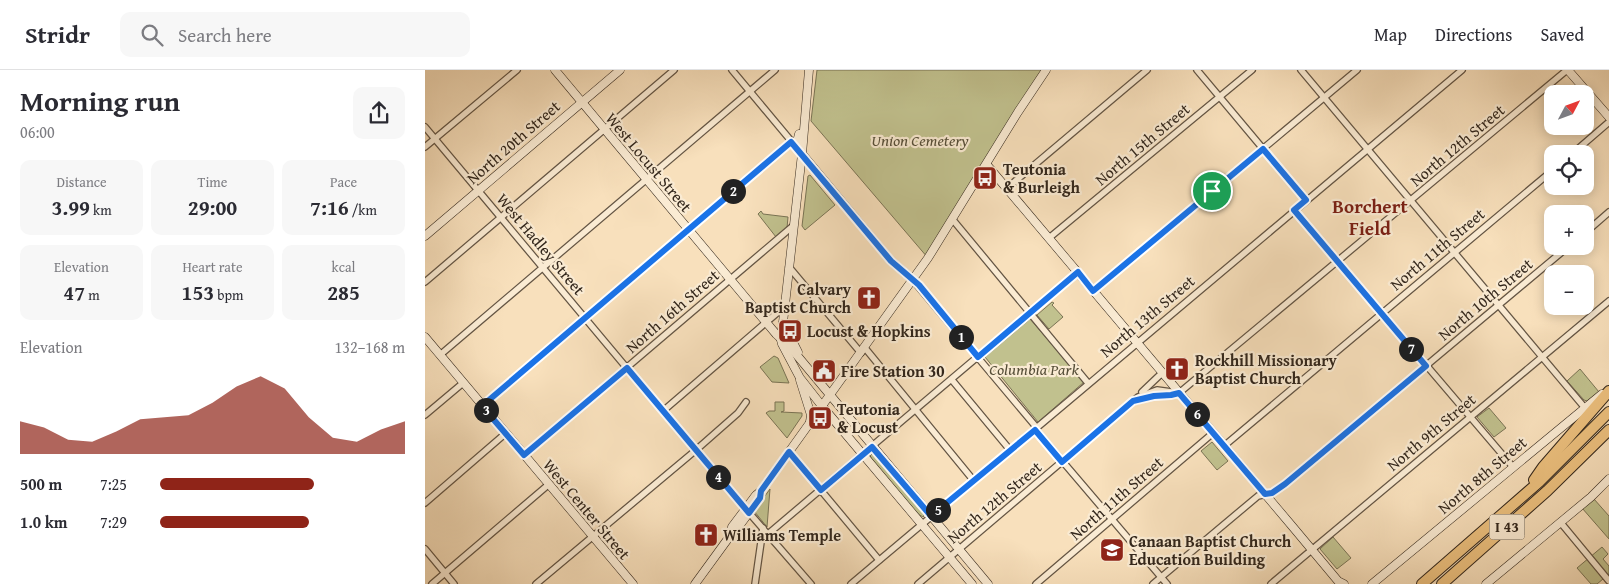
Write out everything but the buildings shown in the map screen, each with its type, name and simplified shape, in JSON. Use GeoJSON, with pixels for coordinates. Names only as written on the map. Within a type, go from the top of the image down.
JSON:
{"type":"FeatureCollection","features":[{"type":"Feature","properties":{"kind":"highway"},"geometry":{"type":"LineString","coordinates":[[1524,494],[1543,467],[1609,390]]}},
{"type":"Feature","properties":{"kind":"highway","name":"I 43"},"geometry":{"type":"LineString","coordinates":[[1423,584],[1539,482],[1609,412]]}},
{"type":"Feature","properties":{"kind":"highway","name":"I 43"},"geometry":{"type":"LineString","coordinates":[[1442,584],[1547,491],[1609,430]]}},
{"type":"Feature","properties":{"kind":"highway"},"geometry":{"type":"LineString","coordinates":[[1570,468],[1609,438]]}},
{"type":"Feature","properties":{"kind":"street"},"geometry":{"type":"LineString","coordinates":[[425,147],[517,70]]}},
{"type":"Feature","properties":{"kind":"street","name":"West Locust Street"},"geometry":{"type":"LineString","coordinates":[[555,70],[988,584]]}},
{"type":"Feature","properties":{"kind":"street","name":"North 20th Street"},"geometry":{"type":"LineString","coordinates":[[425,236],[620,70]]}},
{"type":"Feature","properties":{"kind":"street"},"geometry":{"type":"LineString","coordinates":[[425,282],[674,70]]}},
{"type":"Feature","properties":{"kind":"street"},"geometry":{"type":"LineString","coordinates":[[732,70],[891,261],[912,279],[978,357],[1062,462],[1167,584]]}},
{"type":"Feature","properties":{"kind":"street"},"geometry":{"type":"LineString","coordinates":[[440,355],[775,70]]}},
{"type":"Feature","properties":{"kind":"street"},"geometry":{"type":"LineString","coordinates":[[781,340],[802,154],[809,70]]}},
{"type":"Feature","properties":{"kind":"street"},"geometry":{"type":"LineString","coordinates":[[695,584],[729,536],[732,527],[748,511],[756,495],[761,491],[928,258],[1046,70]]}},
{"type":"Feature","properties":{"kind":"street"},"geometry":{"type":"LineString","coordinates":[[1007,188],[1147,70]]}},
{"type":"Feature","properties":{"kind":"street"},"geometry":{"type":"LineString","coordinates":[[1197,70],[1306,200]]}},
{"type":"Feature","properties":{"kind":"street","name":"North 15th Street"},"geometry":{"type":"LineString","coordinates":[[1049,238],[1252,70]]}},
{"type":"Feature","properties":{"kind":"street"},"geometry":{"type":"LineString","coordinates":[[1301,70],[1585,408]]}},
{"type":"Feature","properties":{"kind":"street"},"geometry":{"type":"LineString","coordinates":[[1093,291],[1357,70]]}},
{"type":"Feature","properties":{"kind":"street","name":"North 13th Street"},"geometry":{"type":"LineString","coordinates":[[851,584],[1036,429],[1136,342],[1462,70]]}},
{"type":"Feature","properties":{"kind":"street"},"geometry":{"type":"LineString","coordinates":[[1568,70],[1609,117]]}},
{"type":"Feature","properties":{"kind":"street","name":"North 12th Street"},"geometry":{"type":"LineString","coordinates":[[918,584],[1135,399],[1179,393],[1568,70]]}},
{"type":"Feature","properties":{"kind":"street"},"geometry":{"type":"LineString","coordinates":[[1582,145],[1609,122]]}},
{"type":"Feature","properties":{"kind":"street"},"geometry":{"type":"LineString","coordinates":[[482,406],[791,142],[797,142],[799,132],[804,126]]}},
{"type":"Feature","properties":{"kind":"street","name":"West Hadley Street"},"geometry":{"type":"LineString","coordinates":[[425,127],[811,584]]}},
{"type":"Feature","properties":{"kind":"street"},"geometry":{"type":"LineString","coordinates":[[987,165],[1341,583]]}},
{"type":"Feature","properties":{"kind":"street","name":"North 11th Street"},"geometry":{"type":"LineString","coordinates":[[1224,446],[1544,178]]}},
{"type":"Feature","properties":{"kind":"street"},"geometry":{"type":"LineString","coordinates":[[1294,210],[1513,467]]}},
{"type":"Feature","properties":{"kind":"street"},"geometry":{"type":"LineString","coordinates":[[1594,224],[1609,212]]}},
{"type":"Feature","properties":{"kind":"street"},"geometry":{"type":"LineString","coordinates":[[953,220],[1089,383]]}},
{"type":"Feature","properties":{"kind":"street","name":"North 16th Street"},"geometry":{"type":"LineString","coordinates":[[524,455],[793,226]]}},
{"type":"Feature","properties":{"kind":"street","name":"North 10th Street"},"geometry":{"type":"LineString","coordinates":[[1153,584],[1258,496],[1272,493],[1285,484],[1558,255]]}},
{"type":"Feature","properties":{"kind":"street"},"geometry":{"type":"LineString","coordinates":[[789,267],[916,410],[974,480]]}},
{"type":"Feature","properties":{"kind":"street"},"geometry":{"type":"LineString","coordinates":[[768,534],[1078,272]]}},
{"type":"Feature","properties":{"kind":"street","name":"North 9th Street"},"geometry":{"type":"LineString","coordinates":[[1271,584],[1609,301]]}},
{"type":"Feature","properties":{"kind":"street"},"geometry":{"type":"LineString","coordinates":[[663,410],[784,307]]}},
{"type":"Feature","properties":{"kind":"street"},"geometry":{"type":"LineString","coordinates":[[783,322],[804,365]]}},
{"type":"Feature","properties":{"kind":"street","name":"West Center Street"},"geometry":{"type":"LineString","coordinates":[[425,337],[633,584]]}},
{"type":"Feature","properties":{"kind":"street","name":"West Locust Street"},"geometry":{"type":"LineString","coordinates":[[781,340],[800,378],[862,455],[972,584]]}},
{"type":"Feature","properties":{"kind":"street"},"geometry":{"type":"LineString","coordinates":[[1135,399],[1162,373]]}},
{"type":"Feature","properties":{"kind":"street"},"geometry":{"type":"LineString","coordinates":[[800,378],[811,416],[810,423]]}},
{"type":"Feature","properties":{"kind":"street"},"geometry":{"type":"LineString","coordinates":[[952,380],[1010,450]]}},
{"type":"Feature","properties":{"kind":"street"},"geometry":{"type":"LineString","coordinates":[[425,415],[463,383]]}},
{"type":"Feature","properties":{"kind":"street","name":"North 8th Street"},"geometry":{"type":"LineString","coordinates":[[1372,584],[1609,390]]}},
{"type":"Feature","properties":{"kind":"street"},"geometry":{"type":"LineString","coordinates":[[536,584],[696,450],[738,413],[746,402]]}},
{"type":"Feature","properties":{"kind":"street"},"geometry":{"type":"LineString","coordinates":[[425,503],[506,433]]}},
{"type":"Feature","properties":{"kind":"street","name":"North 11th Street"},"geometry":{"type":"LineString","coordinates":[[1036,584],[1213,433]]}},
{"type":"Feature","properties":{"kind":"street"},"geometry":{"type":"LineString","coordinates":[[789,452],[879,560]]}},
{"type":"Feature","properties":{"kind":"street"},"geometry":{"type":"LineString","coordinates":[[1487,584],[1591,497],[1609,479]]}},
{"type":"Feature","properties":{"kind":"street"},"geometry":{"type":"LineString","coordinates":[[432,584],[548,485]]}},
{"type":"Feature","properties":{"kind":"street"},"geometry":{"type":"LineString","coordinates":[[1561,522],[1607,581]]}},
{"type":"Feature","properties":{"kind":"street"},"geometry":{"type":"LineString","coordinates":[[755,584],[763,528]]}},
{"type":"Feature","properties":{"kind":"street"},"geometry":{"type":"LineString","coordinates":[[425,550],[454,584]]}},
{"type":"Feature","properties":{"kind":"green space","name":"Union Cemetery"},"geometry":{"type":"Polygon","coordinates":[[[817,70],[1046,70],[928,258],[811,121],[817,70]]]}},
{"type":"Feature","properties":{"kind":"green space"},"geometry":{"type":"Polygon","coordinates":[[[810,175],[835,205],[805,230],[802,226],[808,176],[810,175]]]}},
{"type":"Feature","properties":{"kind":"green space"},"geometry":{"type":"Polygon","coordinates":[[[761,211],[763,214],[788,217],[787,228],[776,237],[758,214],[761,211]]]}},
{"type":"Feature","properties":{"kind":"green space"},"geometry":{"type":"Polygon","coordinates":[[[1052,302],[1054,303],[1052,305],[1063,317],[1049,329],[1037,315],[1052,302]]]}},
{"type":"Feature","properties":{"kind":"green space","name":"Columbia Park"},"geometry":{"type":"Polygon","coordinates":[[[1030,319],[1084,382],[1038,422],[985,357],[1030,319]]]}},
{"type":"Feature","properties":{"kind":"green space"},"geometry":{"type":"Polygon","coordinates":[[[774,356],[778,358],[789,383],[772,382],[760,367],[774,356]]]}},
{"type":"Feature","properties":{"kind":"green space"},"geometry":{"type":"Polygon","coordinates":[[[1580,369],[1599,392],[1587,401],[1567,381],[1580,369]]]}},
{"type":"Feature","properties":{"kind":"green space"},"geometry":{"type":"Polygon","coordinates":[[[775,402],[784,402],[784,411],[781,412],[802,413],[802,416],[787,438],[766,413],[775,411],[775,402]]]}},
{"type":"Feature","properties":{"kind":"green space"},"geometry":{"type":"Polygon","coordinates":[[[1489,408],[1506,428],[1494,437],[1477,417],[1489,408]]]}},
{"type":"Feature","properties":{"kind":"green space"},"geometry":{"type":"Polygon","coordinates":[[[1212,442],[1228,461],[1217,470],[1201,451],[1212,442]]]}},
{"type":"Feature","properties":{"kind":"green space"},"geometry":{"type":"Polygon","coordinates":[[[872,454],[877,457],[922,510],[923,517],[918,514],[873,461],[870,456],[872,454]]]}},
{"type":"Feature","properties":{"kind":"green space"},"geometry":{"type":"Polygon","coordinates":[[[770,489],[767,527],[754,511],[770,489]]]}},
{"type":"Feature","properties":{"kind":"green space"},"geometry":{"type":"Polygon","coordinates":[[[1594,499],[1609,516],[1609,539],[1582,508],[1594,499]]]}},
{"type":"Feature","properties":{"kind":"green space"},"geometry":{"type":"Polygon","coordinates":[[[1333,537],[1351,558],[1337,569],[1320,549],[1333,537]]]}},
{"type":"Feature","properties":{"kind":"green space"},"geometry":{"type":"Polygon","coordinates":[[[1602,547],[1608,554],[1603,559],[1609,566],[1609,574],[1597,584],[1591,584],[1577,568],[1602,547]]]}},
{"type":"Feature","properties":{"kind":"place","name":"Teutonia & Burleigh"},"geometry":{"type":"Point","coordinates":[985,178]}},
{"type":"Feature","properties":{"kind":"place","name":"Calvary Baptist Church"},"geometry":{"type":"Point","coordinates":[869,298]}},
{"type":"Feature","properties":{"kind":"place","name":"Locust & Hopkins"},"geometry":{"type":"Point","coordinates":[790,331]}},
{"type":"Feature","properties":{"kind":"place","name":"Rockhill Missionary Baptist Church"},"geometry":{"type":"Point","coordinates":[1177,369]}},
{"type":"Feature","properties":{"kind":"place","name":"Fire Station 30"},"geometry":{"type":"Point","coordinates":[824,371]}},
{"type":"Feature","properties":{"kind":"place","name":"Teutonia & Locust"},"geometry":{"type":"Point","coordinates":[820,418]}},
{"type":"Feature","properties":{"kind":"place","name":"Williams Temple"},"geometry":{"type":"Point","coordinates":[706,535]}},
{"type":"Feature","properties":{"kind":"place","name":"Canaan Baptist Church Education Building"},"geometry":{"type":"Point","coordinates":[1112,550]}},
{"type":"Feature","properties":{"kind":"district","name":"Borchert Field"},"geometry":{"type":"Point","coordinates":[1370,217]}},
{"type":"Feature","properties":{"kind":"route"},"geometry":{"type":"LineString","coordinates":[[791,142],[891,261],[919,285],[978,357],[1078,272],[1093,291],[1212,191],[1263,149],[1306,200],[1294,210],[1426,366],[1272,493],[1265,494],[1179,393],[1133,401],[1062,462],[1035,430],[931,516],[872,447],[821,490],[789,452],[761,491],[760,498],[749,513],[627,368],[524,455],[482,406],[791,142]]}}]}
